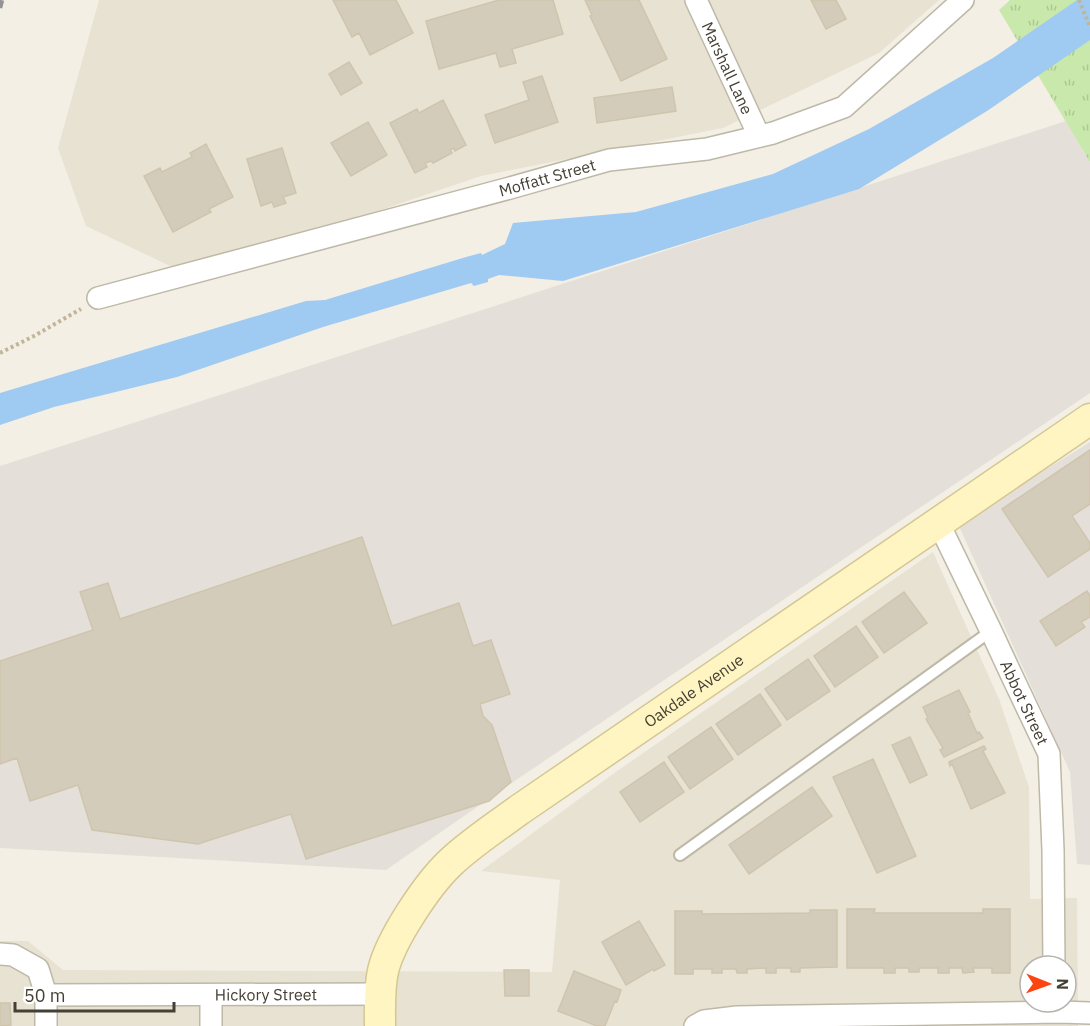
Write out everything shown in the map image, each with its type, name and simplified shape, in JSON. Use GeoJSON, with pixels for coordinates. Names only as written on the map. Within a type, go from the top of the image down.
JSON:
{"type":"FeatureCollection","features":[{"type":"Feature","properties":{"kind":"street","name":"Marshall Lane"},"geometry":{"type":"LineString","coordinates":[[696,0],[759,136]]}},
{"type":"Feature","properties":{"kind":"street","name":"Moffatt Street"},"geometry":{"type":"LineString","coordinates":[[98,298],[609,160],[707,149],[773,132],[844,107],[963,0]]}},
{"type":"Feature","properties":{"kind":"street","name":"Oakdale Avenue"},"geometry":{"type":"LineString","coordinates":[[380,1026],[380,994],[383,971],[389,952],[404,924],[428,889],[450,863],[519,810],[1090,419]]}},
{"type":"Feature","properties":{"kind":"street","name":"Abbot Street"},"geometry":{"type":"LineString","coordinates":[[939,524],[1049,754],[1054,954]]}},
{"type":"Feature","properties":{"kind":"street"},"geometry":{"type":"LineString","coordinates":[[0,954],[13,955],[38,969],[46,995],[46,1026]]}},
{"type":"Feature","properties":{"kind":"street","name":"Hickory Street"},"geometry":{"type":"LineString","coordinates":[[46,995],[380,994]]}},
{"type":"Feature","properties":{"kind":"street"},"geometry":{"type":"LineString","coordinates":[[211,995],[211,1026]]}},
{"type":"Feature","properties":{"kind":"street"},"geometry":{"type":"LineString","coordinates":[[695,1026],[704,1021],[737,1017],[1018,1014]]}},
{"type":"Feature","properties":{"kind":"lane"},"geometry":{"type":"LineString","coordinates":[[680,855],[992,631]]}},
{"type":"Feature","properties":{"kind":"path"},"geometry":{"type":"LineString","coordinates":[[1079,0],[1090,27]]}},
{"type":"Feature","properties":{"kind":"path"},"geometry":{"type":"LineString","coordinates":[[0,353],[98,298]]}},
{"type":"Feature","properties":{"kind":"shaded area"},"geometry":{"type":"Polygon","coordinates":[[[99,0],[939,0],[879,53],[723,128],[481,176],[189,275],[86,226],[58,148],[99,0]]]}},
{"type":"Feature","properties":{"kind":"shaded area"},"geometry":{"type":"Polygon","coordinates":[[[1066,121],[1090,162],[1090,393],[386,870],[0,848],[0,466],[1066,121]]]}},
{"type":"Feature","properties":{"kind":"shaded area"},"geometry":{"type":"Polygon","coordinates":[[[1090,442],[1090,865],[1077,864],[1070,772],[958,524],[1090,442]]]}},
{"type":"Feature","properties":{"kind":"shaded area"},"geometry":{"type":"Polygon","coordinates":[[[933,552],[999,699],[1029,787],[1030,899],[1077,898],[1077,954],[1018,954],[1018,1014],[1078,1014],[1078,1026],[0,1026],[0,941],[28,941],[63,970],[552,972],[560,880],[481,871],[613,774],[933,552]]]}},
{"type":"Feature","properties":{"kind":"green space"},"geometry":{"type":"Polygon","coordinates":[[[1010,0],[1090,0],[1090,162],[999,10],[1010,0]]]}},
{"type":"Feature","properties":{"kind":"water"},"geometry":{"type":"Polygon","coordinates":[[[1077,0],[1090,0],[1090,40],[987,111],[859,189],[563,281],[499,275],[488,279],[488,282],[474,286],[471,283],[323,327],[177,377],[54,407],[0,425],[0,393],[306,301],[325,300],[466,257],[481,253],[482,255],[505,244],[513,223],[636,212],[773,174],[869,129],[993,58],[1077,0]]]}},
{"type":"Feature","properties":{"kind":"building"},"geometry":{"type":"Polygon","coordinates":[[[333,0],[396,0],[413,33],[370,55],[359,33],[352,37],[333,0]]]}},
{"type":"Feature","properties":{"kind":"building"},"geometry":{"type":"Polygon","coordinates":[[[499,0],[553,0],[563,34],[512,49],[516,63],[500,67],[496,53],[439,69],[426,21],[499,0]]]}},
{"type":"Feature","properties":{"kind":"building"},"geometry":{"type":"Polygon","coordinates":[[[585,0],[639,0],[667,59],[621,81],[590,16],[592,15],[585,0]]]}},
{"type":"Feature","properties":{"kind":"building"},"geometry":{"type":"Polygon","coordinates":[[[811,0],[836,0],[846,19],[826,29],[811,0]]]}},
{"type":"Feature","properties":{"kind":"building"},"geometry":{"type":"Polygon","coordinates":[[[349,62],[362,83],[341,95],[329,74],[349,62]]]}},
{"type":"Feature","properties":{"kind":"building"},"geometry":{"type":"Polygon","coordinates":[[[542,76],[558,122],[495,143],[485,115],[529,100],[523,82],[542,76]]]}},
{"type":"Feature","properties":{"kind":"building"},"geometry":{"type":"Polygon","coordinates":[[[672,87],[676,111],[597,123],[594,98],[672,87]]]}},
{"type":"Feature","properties":{"kind":"building"},"geometry":{"type":"Polygon","coordinates":[[[443,100],[466,145],[455,151],[454,148],[450,150],[452,153],[433,163],[431,161],[425,163],[427,167],[415,173],[390,123],[417,109],[419,113],[443,100]]]}},
{"type":"Feature","properties":{"kind":"building"},"geometry":{"type":"Polygon","coordinates":[[[368,122],[387,155],[351,176],[331,143],[368,122]]]}},
{"type":"Feature","properties":{"kind":"building"},"geometry":{"type":"Polygon","coordinates":[[[206,144],[233,197],[209,209],[211,212],[173,232],[144,176],[160,168],[162,172],[192,157],[190,153],[206,144]]]}},
{"type":"Feature","properties":{"kind":"building"},"geometry":{"type":"Polygon","coordinates":[[[282,148],[296,193],[283,197],[286,203],[274,207],[272,202],[261,206],[247,159],[282,148]]]}},
{"type":"Feature","properties":{"kind":"building"},"geometry":{"type":"Polygon","coordinates":[[[1090,450],[1090,504],[1072,516],[1090,543],[1090,549],[1048,577],[1002,509],[1090,450]]]}},
{"type":"Feature","properties":{"kind":"building"},"geometry":{"type":"Polygon","coordinates":[[[362,537],[392,626],[459,603],[473,646],[491,640],[510,694],[480,704],[483,716],[492,725],[511,782],[489,801],[306,859],[291,814],[198,844],[92,830],[78,785],[30,801],[17,758],[0,764],[0,661],[93,630],[80,592],[108,583],[120,619],[362,537]]]}},
{"type":"Feature","properties":{"kind":"building"},"geometry":{"type":"Polygon","coordinates":[[[1087,591],[1090,596],[1090,617],[1081,622],[1085,627],[1056,646],[1040,621],[1087,591]]]}},
{"type":"Feature","properties":{"kind":"building"},"geometry":{"type":"Polygon","coordinates":[[[904,592],[927,623],[884,653],[862,622],[904,592]]]}},
{"type":"Feature","properties":{"kind":"building"},"geometry":{"type":"Polygon","coordinates":[[[856,626],[878,657],[835,687],[814,656],[856,626]]]}},
{"type":"Feature","properties":{"kind":"building"},"geometry":{"type":"Polygon","coordinates":[[[808,659],[830,691],[787,720],[765,689],[808,659]]]}},
{"type":"Feature","properties":{"kind":"building"},"geometry":{"type":"Polygon","coordinates":[[[959,690],[977,733],[979,732],[983,738],[944,757],[940,750],[943,748],[926,719],[928,718],[923,707],[959,690]]]}},
{"type":"Feature","properties":{"kind":"building"},"geometry":{"type":"Polygon","coordinates":[[[760,694],[781,725],[738,755],[716,724],[760,694]]]}},
{"type":"Feature","properties":{"kind":"building"},"geometry":{"type":"Polygon","coordinates":[[[711,727],[733,759],[690,789],[668,757],[711,727]]]}},
{"type":"Feature","properties":{"kind":"building"},"geometry":{"type":"Polygon","coordinates":[[[910,737],[927,775],[910,783],[892,745],[910,737]]]}},
{"type":"Feature","properties":{"kind":"building"},"geometry":{"type":"Polygon","coordinates":[[[984,746],[986,749],[983,751],[1005,793],[971,809],[952,764],[950,766],[949,762],[984,746]]]}},
{"type":"Feature","properties":{"kind":"building"},"geometry":{"type":"Polygon","coordinates":[[[873,759],[916,856],[877,873],[833,777],[873,759]]]}},
{"type":"Feature","properties":{"kind":"building"},"geometry":{"type":"Polygon","coordinates":[[[664,762],[684,792],[640,822],[620,792],[664,762]]]}},
{"type":"Feature","properties":{"kind":"building"},"geometry":{"type":"Polygon","coordinates":[[[812,787],[832,816],[749,874],[729,845],[812,787]]]}},
{"type":"Feature","properties":{"kind":"building"},"geometry":{"type":"Polygon","coordinates":[[[847,909],[875,909],[874,913],[983,913],[983,909],[1010,909],[1010,973],[992,973],[992,968],[973,968],[974,972],[963,973],[962,968],[949,968],[949,973],[938,973],[938,968],[919,968],[919,972],[909,972],[909,968],[895,968],[895,973],[884,973],[884,968],[847,968],[847,909]]]}},
{"type":"Feature","properties":{"kind":"building"},"geometry":{"type":"Polygon","coordinates":[[[810,910],[837,910],[837,967],[800,968],[800,972],[791,972],[791,968],[776,968],[776,973],[766,973],[766,968],[747,969],[747,973],[737,973],[736,969],[722,969],[722,973],[712,973],[712,969],[693,969],[693,974],[675,974],[675,911],[702,911],[702,914],[810,913],[810,910]]]}},
{"type":"Feature","properties":{"kind":"building"},"geometry":{"type":"Polygon","coordinates":[[[639,921],[665,965],[654,971],[653,969],[626,985],[602,942],[639,921]]]}},
{"type":"Feature","properties":{"kind":"building"},"geometry":{"type":"Polygon","coordinates":[[[504,970],[529,970],[529,996],[505,996],[504,970]]]}},
{"type":"Feature","properties":{"kind":"building"},"geometry":{"type":"Polygon","coordinates":[[[574,971],[621,990],[605,1026],[597,1026],[558,1011],[574,971]]]}},
{"type":"Feature","properties":{"kind":"building"},"geometry":{"type":"Polygon","coordinates":[[[0,1003],[10,1003],[11,1025],[0,1026],[0,1003]]]}},
{"type":"Feature","properties":{"kind":"railway"},"geometry":{"type":"LineString","coordinates":[[0,8],[2,0]]}}]}
